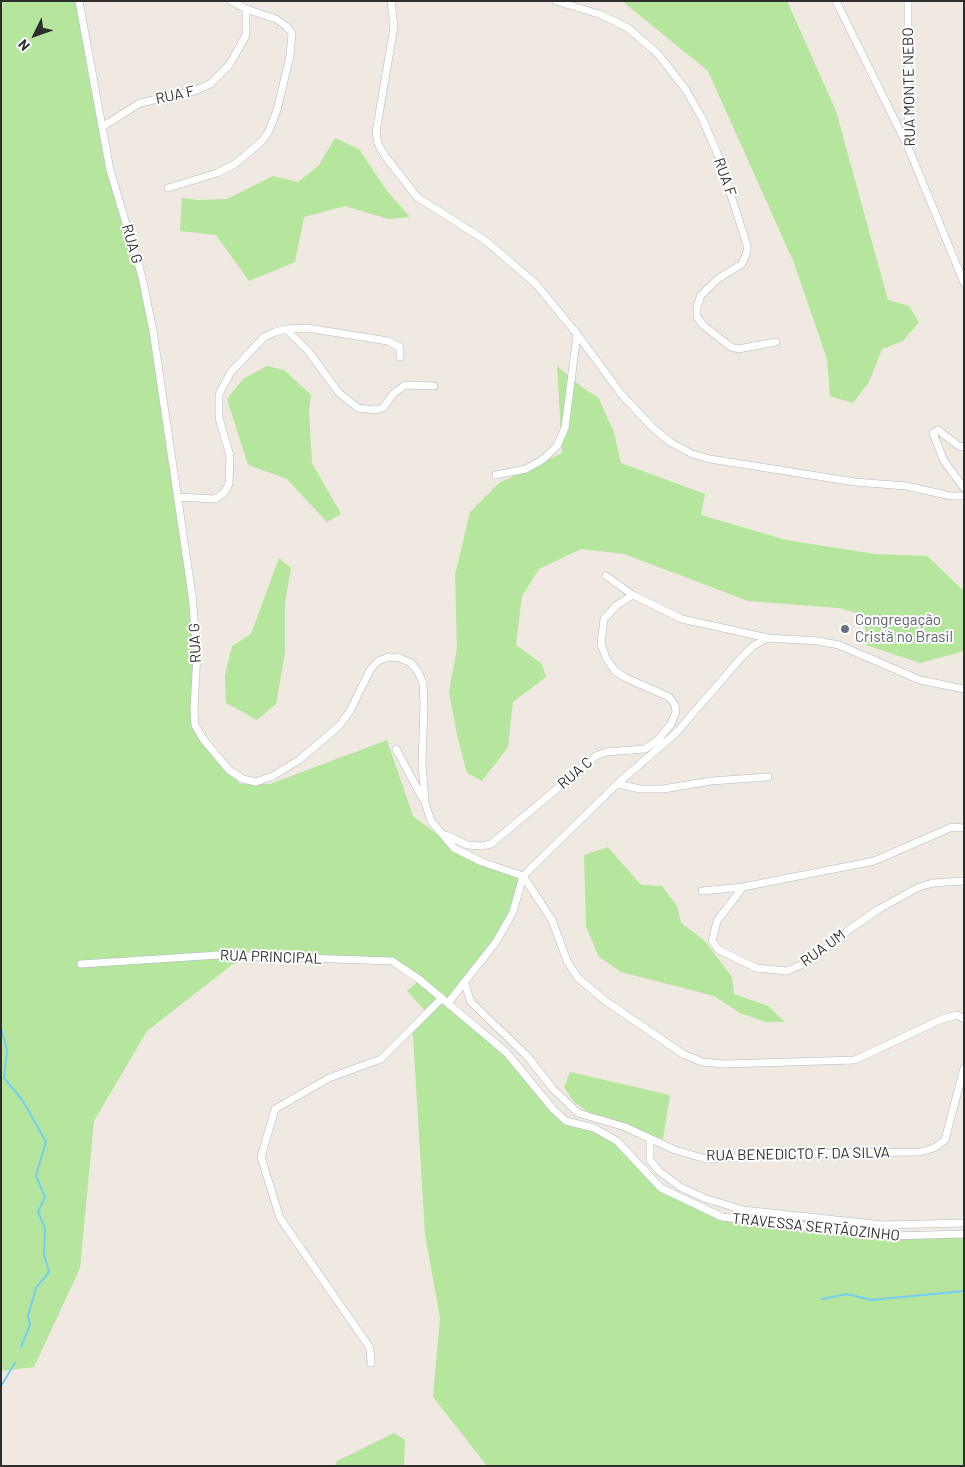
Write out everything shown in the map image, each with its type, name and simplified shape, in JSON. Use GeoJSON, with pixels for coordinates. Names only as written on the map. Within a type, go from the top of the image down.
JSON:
{"type":"FeatureCollection","features":[{"type":"Feature","properties":{"kind":"street","name":"RUA G"},"geometry":{"type":"LineString","coordinates":[[79,1],[110,170],[142,277],[153,331],[192,595],[198,653],[194,710],[195,725],[203,739],[229,770],[243,779],[256,782],[273,776],[299,760],[339,726],[350,711],[370,670],[378,661],[389,657],[400,658],[410,663],[423,683],[422,762],[425,802],[431,821],[454,848],[482,862],[523,876]]}},
{"type":"Feature","properties":{"kind":"street"},"geometry":{"type":"LineString","coordinates":[[168,188],[217,173],[235,164],[262,141],[269,131],[277,110],[290,56],[292,34],[286,26],[276,19],[246,9],[231,1]]}},
{"type":"Feature","properties":{"kind":"street"},"geometry":{"type":"LineString","coordinates":[[391,1],[394,28],[376,132],[381,150],[417,197],[493,248],[536,284],[577,334],[622,395],[652,427],[670,442],[692,454],[856,482],[906,486],[951,496],[964,496]]}},
{"type":"Feature","properties":{"kind":"street","name":"RUA F"},"geometry":{"type":"LineString","coordinates":[[556,1],[602,15],[628,28],[658,54],[686,90],[702,118],[718,155],[747,245],[747,252],[742,264],[719,278],[701,295],[696,306],[697,316],[704,326],[731,347],[738,349],[776,342]]}},
{"type":"Feature","properties":{"kind":"street"},"geometry":{"type":"LineString","coordinates":[[836,1],[908,148]]}},
{"type":"Feature","properties":{"kind":"street","name":"RUA MONTE NEBO"},"geometry":{"type":"LineString","coordinates":[[908,1],[908,148],[964,283]]}},
{"type":"Feature","properties":{"kind":"street","name":"RUA F"},"geometry":{"type":"LineString","coordinates":[[102,127],[140,103],[194,91],[210,84],[230,64],[242,45],[246,35],[246,9]]}},
{"type":"Feature","properties":{"kind":"street"},"geometry":{"type":"LineString","coordinates":[[177,497],[215,499],[224,493],[229,484],[230,456],[217,406],[223,386],[231,372],[264,337],[286,329],[307,328],[388,341],[400,347],[400,357]]}},
{"type":"Feature","properties":{"kind":"street"},"geometry":{"type":"LineString","coordinates":[[286,329],[310,352],[339,393],[358,408],[376,410],[383,408],[393,394],[405,385],[434,386]]}},
{"type":"Feature","properties":{"kind":"street"},"geometry":{"type":"LineString","coordinates":[[496,475],[526,469],[542,460],[557,446],[565,428],[577,334]]}},
{"type":"Feature","properties":{"kind":"street"},"geometry":{"type":"LineString","coordinates":[[964,447],[959,446],[938,430],[932,433],[944,461],[964,488]]}},
{"type":"Feature","properties":{"kind":"street"},"geometry":{"type":"LineString","coordinates":[[606,576],[633,595],[682,619],[768,638],[818,641],[838,645],[920,680],[964,689]]}},
{"type":"Feature","properties":{"kind":"street","name":"RUA C"},"geometry":{"type":"LineString","coordinates":[[431,821],[450,838],[467,845],[482,846],[491,844],[596,756],[606,752],[645,749],[658,740],[671,724],[676,712],[674,705],[669,697],[658,690],[626,678],[615,670],[606,658],[601,644],[604,619],[617,605],[633,595]]}},
{"type":"Feature","properties":{"kind":"street"},"geometry":{"type":"LineString","coordinates":[[371,1363],[370,1348],[280,1218],[261,1157],[275,1109],[329,1078],[381,1059],[464,982],[496,942],[513,912],[523,876],[617,784],[675,734],[753,646],[768,638]]}},
{"type":"Feature","properties":{"kind":"street"},"geometry":{"type":"LineString","coordinates":[[396,749],[425,802]]}},
{"type":"Feature","properties":{"kind":"street"},"geometry":{"type":"LineString","coordinates":[[617,784],[640,789],[664,789],[711,781],[768,777]]}},
{"type":"Feature","properties":{"kind":"street"},"geometry":{"type":"LineString","coordinates":[[702,891],[743,888],[874,861],[952,827],[964,828]]}},
{"type":"Feature","properties":{"kind":"street"},"geometry":{"type":"LineString","coordinates":[[523,876],[552,920],[567,961],[578,978],[653,1034],[683,1054],[702,1062],[724,1064],[855,1060],[942,1019],[957,1015],[964,1019]]}},
{"type":"Feature","properties":{"kind":"street","name":"RUA UM"},"geometry":{"type":"LineString","coordinates":[[743,888],[717,921],[712,941],[719,950],[756,968],[786,971],[812,960],[850,929],[879,909],[919,887],[933,883],[964,881]]}},
{"type":"Feature","properties":{"kind":"street","name":"RUA PRINCIPAL"},"geometry":{"type":"LineString","coordinates":[[81,964],[218,955],[392,961],[445,1000]]}},
{"type":"Feature","properties":{"kind":"street","name":"RUA BENEDICTO F. DA SILVA"},"geometry":{"type":"LineString","coordinates":[[464,982],[471,1002],[528,1057],[553,1089],[578,1113],[625,1127],[675,1150],[706,1158],[920,1152],[934,1148],[945,1140],[964,1068]]}},
{"type":"Feature","properties":{"kind":"street","name":"TRAVESSA SERTÃOZINHO"},"geometry":{"type":"LineString","coordinates":[[445,1000],[507,1053],[553,1110],[566,1121],[594,1128],[617,1141],[661,1188],[722,1217],[890,1236],[964,1234]]}},
{"type":"Feature","properties":{"kind":"street"},"geometry":{"type":"LineString","coordinates":[[650,1140],[650,1160],[680,1187],[704,1198],[743,1210],[883,1225],[964,1223]]}},
{"type":"Feature","properties":{"kind":"green space"},"geometry":{"type":"Polygon","coordinates":[[[1,1],[79,1],[102,127],[142,277],[197,653],[195,725],[240,784],[270,784],[387,740],[413,816],[455,848],[523,876],[513,912],[449,1003],[507,1053],[566,1121],[594,1128],[617,1141],[661,1188],[722,1217],[890,1236],[964,1234],[964,1466],[487,1466],[433,1397],[440,1318],[425,1234],[413,1036],[411,1031],[427,1013],[407,991],[420,980],[392,961],[257,956],[233,964],[147,1031],[94,1121],[80,1268],[34,1367],[1,1371],[1,1]]]}},
{"type":"Feature","properties":{"kind":"green space"},"geometry":{"type":"Polygon","coordinates":[[[622,1],[787,1],[836,111],[888,300],[909,306],[919,322],[903,341],[882,349],[869,382],[853,403],[830,396],[827,359],[794,263],[708,71],[622,1]]]}},
{"type":"Feature","properties":{"kind":"green space"},"geometry":{"type":"Polygon","coordinates":[[[335,138],[359,149],[387,191],[410,217],[388,219],[345,206],[304,217],[295,262],[249,281],[216,235],[180,231],[182,198],[197,200],[227,199],[273,176],[298,182],[319,165],[335,138]]]}},
{"type":"Feature","properties":{"kind":"green space"},"geometry":{"type":"Polygon","coordinates":[[[267,366],[284,370],[311,395],[309,410],[312,463],[341,514],[327,522],[287,479],[248,465],[227,399],[243,379],[267,366]]]}},
{"type":"Feature","properties":{"kind":"green space"},"geometry":{"type":"Polygon","coordinates":[[[557,366],[583,388],[598,397],[614,432],[621,463],[705,494],[701,515],[786,540],[875,554],[927,556],[964,591],[964,651],[920,663],[866,645],[864,615],[839,608],[748,601],[624,554],[581,549],[539,569],[522,596],[516,645],[542,664],[546,677],[513,702],[508,747],[482,781],[467,773],[457,735],[449,692],[457,648],[455,575],[470,512],[499,483],[562,453],[557,366]]]}},
{"type":"Feature","properties":{"kind":"green space"},"geometry":{"type":"Polygon","coordinates":[[[279,558],[291,568],[285,603],[285,653],[276,704],[257,720],[226,703],[225,675],[232,646],[251,634],[279,558]]]}},
{"type":"Feature","properties":{"kind":"green space"},"geometry":{"type":"Polygon","coordinates":[[[608,847],[641,885],[662,886],[677,906],[681,923],[704,940],[732,977],[734,994],[768,1006],[785,1022],[766,1022],[740,1013],[714,996],[621,972],[599,957],[586,927],[584,855],[608,847]]]}},
{"type":"Feature","properties":{"kind":"green space"},"geometry":{"type":"Polygon","coordinates":[[[570,1072],[670,1095],[663,1139],[605,1122],[585,1110],[574,1102],[564,1087],[570,1072]]]}},
{"type":"Feature","properties":{"kind":"green space"},"geometry":{"type":"Polygon","coordinates":[[[394,1433],[405,1440],[404,1466],[335,1466],[337,1461],[394,1433]]]}},
{"type":"Feature","properties":{"kind":"waterway"},"geometry":{"type":"LineString","coordinates":[[1,1028],[7,1050],[4,1078],[23,1101],[46,1142],[36,1176],[45,1197],[38,1212],[45,1228],[44,1254],[49,1272],[36,1288],[28,1316],[30,1325],[21,1347]]}},
{"type":"Feature","properties":{"kind":"waterway"},"geometry":{"type":"LineString","coordinates":[[822,1299],[847,1294],[871,1300],[964,1291]]}},
{"type":"Feature","properties":{"kind":"waterway"},"geometry":{"type":"LineString","coordinates":[[1,1386],[15,1363]]}},
{"type":"Feature","properties":{"kind":"place","name":"Congregação Cristã no Brasil"},"geometry":{"type":"Point","coordinates":[845,629]}}]}
